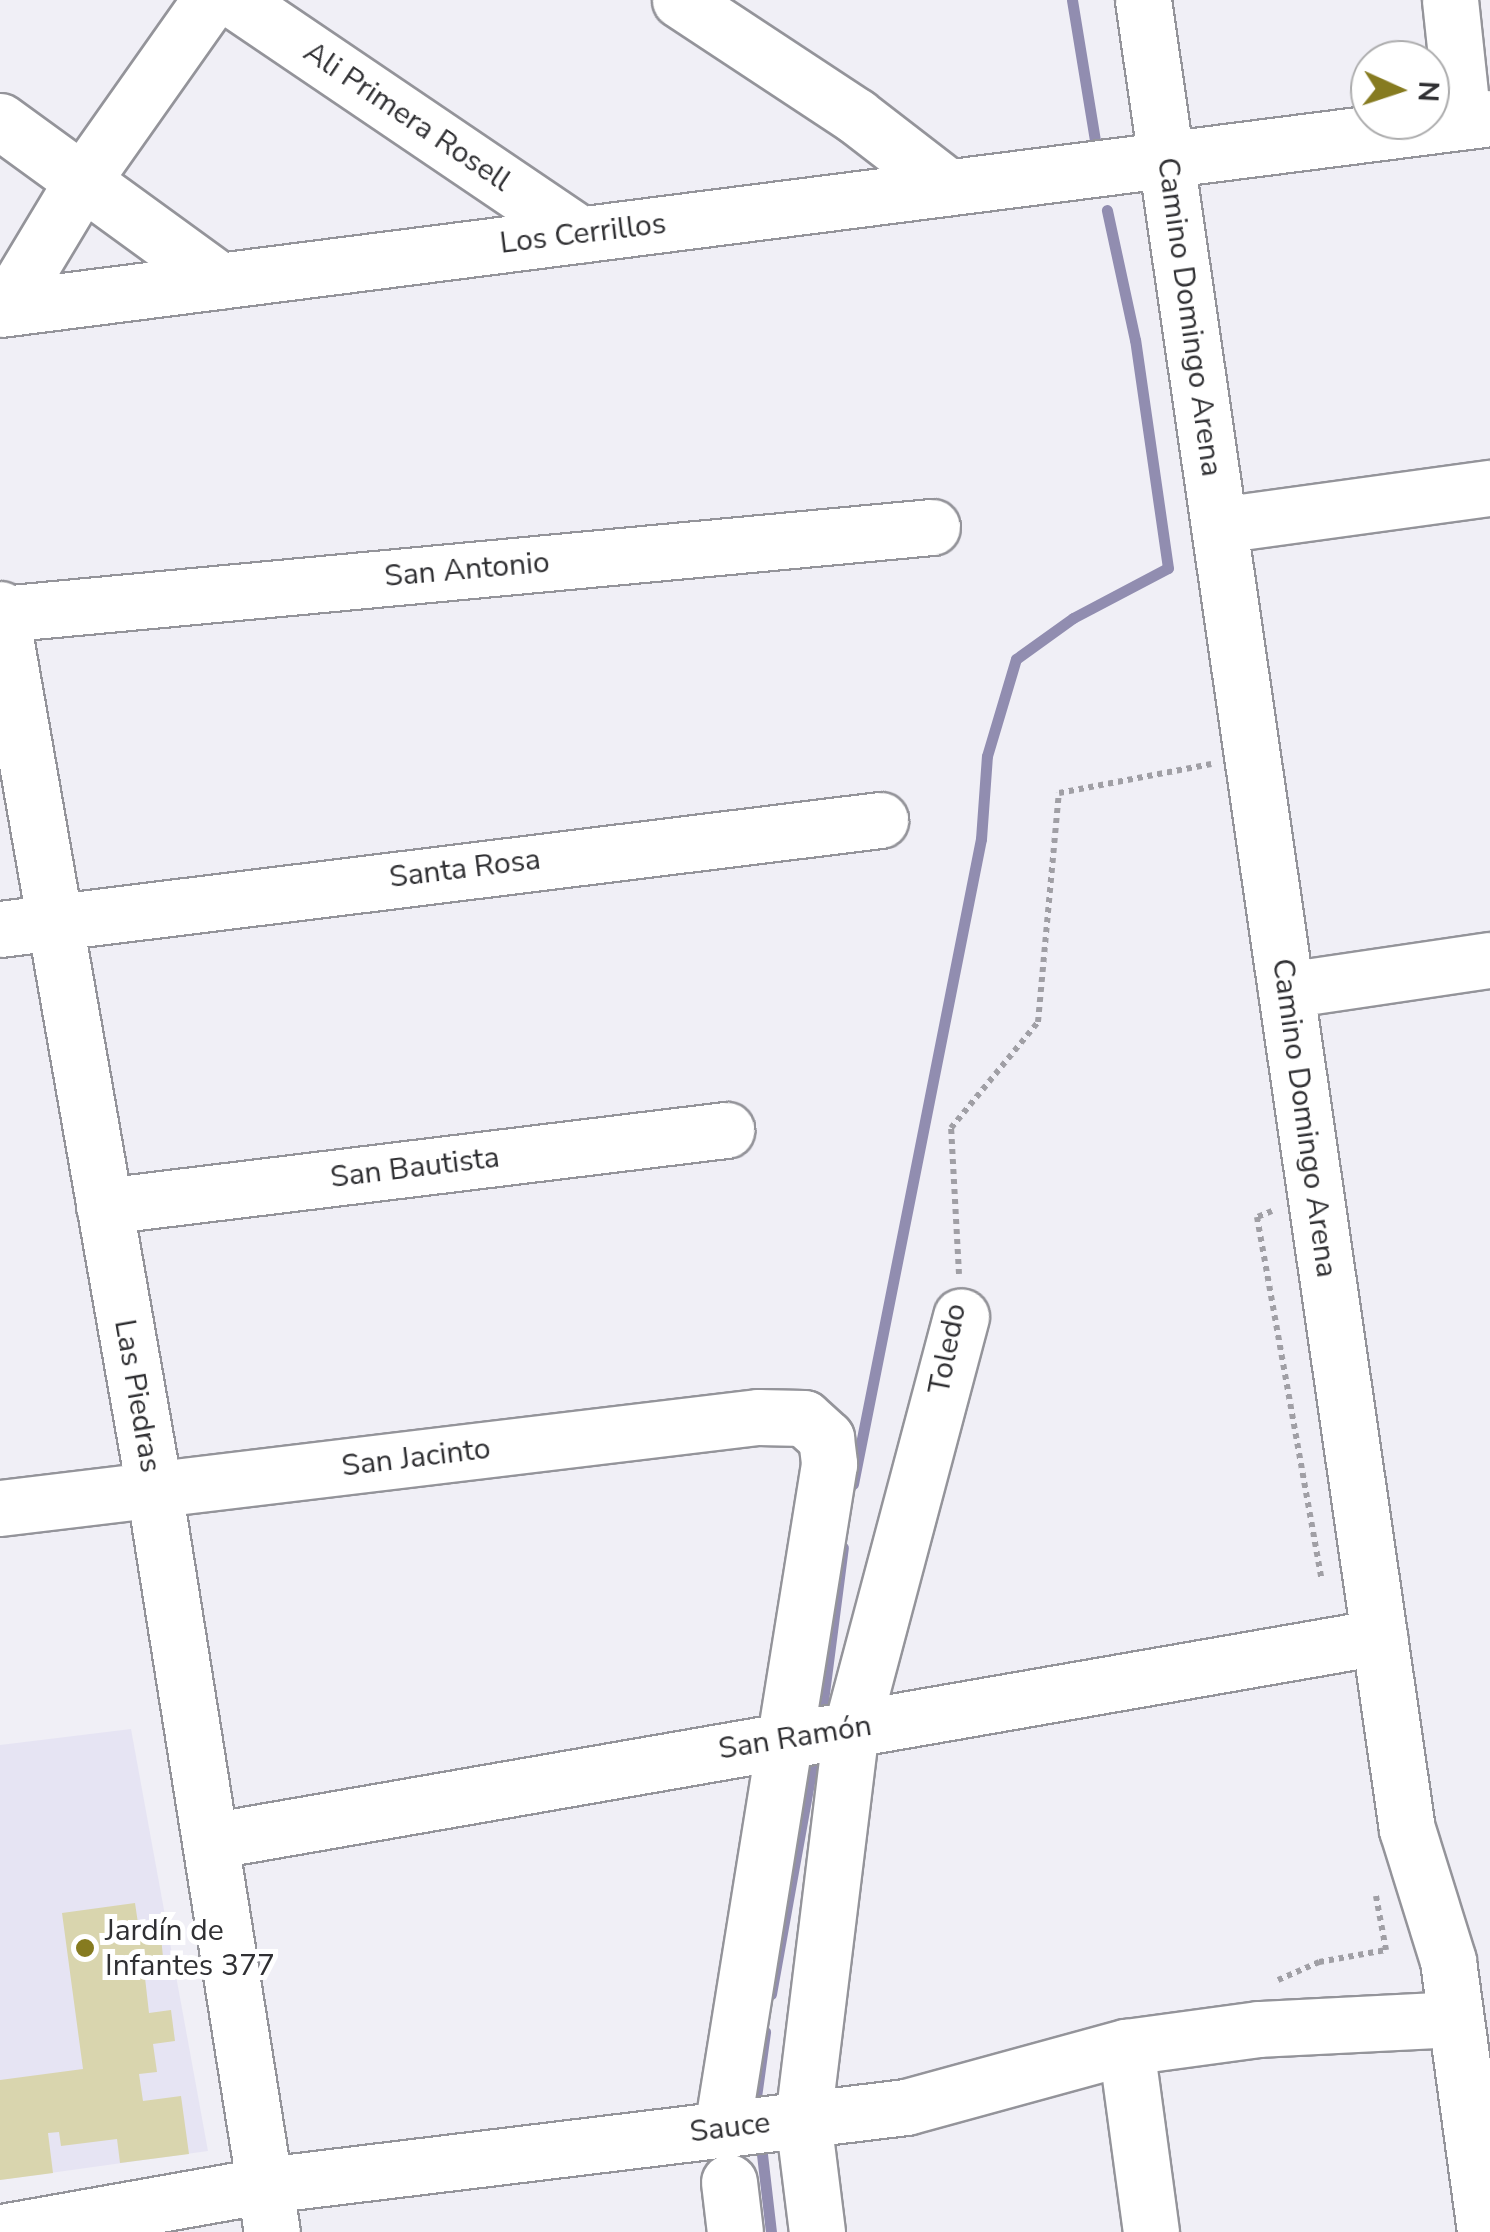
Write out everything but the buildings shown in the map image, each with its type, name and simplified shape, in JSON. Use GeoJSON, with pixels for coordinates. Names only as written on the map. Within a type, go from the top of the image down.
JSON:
{"type":"FeatureCollection","features":[{"type":"Feature","properties":{"kind":"street"},"geometry":{"type":"LineString","coordinates":[[3,308],[83,180],[210,0]]}},
{"type":"Feature","properties":{"kind":"street","name":"Ali Primera Rosell"},"geometry":{"type":"LineString","coordinates":[[234,0],[580,234]]}},
{"type":"Feature","properties":{"kind":"street"},"geometry":{"type":"LineString","coordinates":[[680,0],[856,116],[948,187]]}},
{"type":"Feature","properties":{"kind":"street","name":"Camino Domingo Arena"},"geometry":{"type":"LineString","coordinates":[[1143,0],[1406,1829],[1448,1961],[1485,2232]]}},
{"type":"Feature","properties":{"kind":"street"},"geometry":{"type":"LineString","coordinates":[[1450,0],[1476,119]]}},
{"type":"Feature","properties":{"kind":"street","name":"Los Cerrillos"},"geometry":{"type":"LineString","coordinates":[[3,308],[1476,119]]}},
{"type":"Feature","properties":{"kind":"street"},"geometry":{"type":"LineString","coordinates":[[0,121],[220,281]]}},
{"type":"Feature","properties":{"kind":"street"},"geometry":{"type":"LineString","coordinates":[[1219,525],[1490,488]]}},
{"type":"Feature","properties":{"kind":"street","name":"San Antonio"},"geometry":{"type":"LineString","coordinates":[[0,611],[932,527]]}},
{"type":"Feature","properties":{"kind":"street","name":"Las Piedras"},"geometry":{"type":"LineString","coordinates":[[0,611],[25,924],[104,1206],[154,1488],[269,2209]]}},
{"type":"Feature","properties":{"kind":"street","name":"Santa Rosa"},"geometry":{"type":"LineString","coordinates":[[25,924],[880,820]]}},
{"type":"Feature","properties":{"kind":"street"},"geometry":{"type":"LineString","coordinates":[[1286,990],[1490,960]]}},
{"type":"Feature","properties":{"kind":"street","name":"San Bautista"},"geometry":{"type":"LineString","coordinates":[[104,1206],[726,1130]]}},
{"type":"Feature","properties":{"kind":"street","name":"Toledo"},"geometry":{"type":"LineString","coordinates":[[818,2232],[803,2118],[851,1730],[961,1316]]}},
{"type":"Feature","properties":{"kind":"street","name":"San Jacinto"},"geometry":{"type":"LineString","coordinates":[[0,1508],[758,1417],[804,1418],[826,1438],[828,1464],[780,1739]]}},
{"type":"Feature","properties":{"kind":"street","name":"San Ramón"},"geometry":{"type":"LineString","coordinates":[[210,1840],[1380,1637]]}},
{"type":"Feature","properties":{"kind":"street"},"geometry":{"type":"LineString","coordinates":[[729,2181],[780,1739]]}},
{"type":"Feature","properties":{"kind":"street","name":"Sauce"},"geometry":{"type":"LineString","coordinates":[[2,2232],[269,2209],[729,2181],[803,2118],[906,2106],[1126,2047],[1259,2029],[1454,2020]]}},
{"type":"Feature","properties":{"kind":"street"},"geometry":{"type":"LineString","coordinates":[[1126,2047],[1151,2232]]}},
{"type":"Feature","properties":{"kind":"path","name":"Toledo"},"geometry":{"type":"LineString","coordinates":[[961,1316],[951,1128],[1038,1022],[1060,793],[1252,756]]}},
{"type":"Feature","properties":{"kind":"shaded area","name":"Jardín de Infantes 377"},"geometry":{"type":"Polygon","coordinates":[[[131,1729],[208,2151],[0,2180],[0,1745],[131,1729]]]}},
{"type":"Feature","properties":{"kind":"waterway"},"geometry":{"type":"LineString","coordinates":[[1072,0],[1097,153]]}},
{"type":"Feature","properties":{"kind":"waterway"},"geometry":{"type":"LineString","coordinates":[[853,1484],[981,839],[987,756],[1016,659],[1073,618],[1168,568],[1135,340],[1107,210]]}},
{"type":"Feature","properties":{"kind":"waterway"},"geometry":{"type":"LineString","coordinates":[[821,1716],[843,1547]]}},
{"type":"Feature","properties":{"kind":"waterway"},"geometry":{"type":"LineString","coordinates":[[771,1994],[812,1765]]}},
{"type":"Feature","properties":{"kind":"waterway"},"geometry":{"type":"LineString","coordinates":[[756,2097],[765,2032]]}},
{"type":"Feature","properties":{"kind":"waterway"},"geometry":{"type":"LineString","coordinates":[[760,2137],[771,2232]]}},
{"type":"Feature","properties":{"kind":"place","name":"Jardín de Infantes 377"},"geometry":{"type":"Point","coordinates":[85,1948]}}]}
